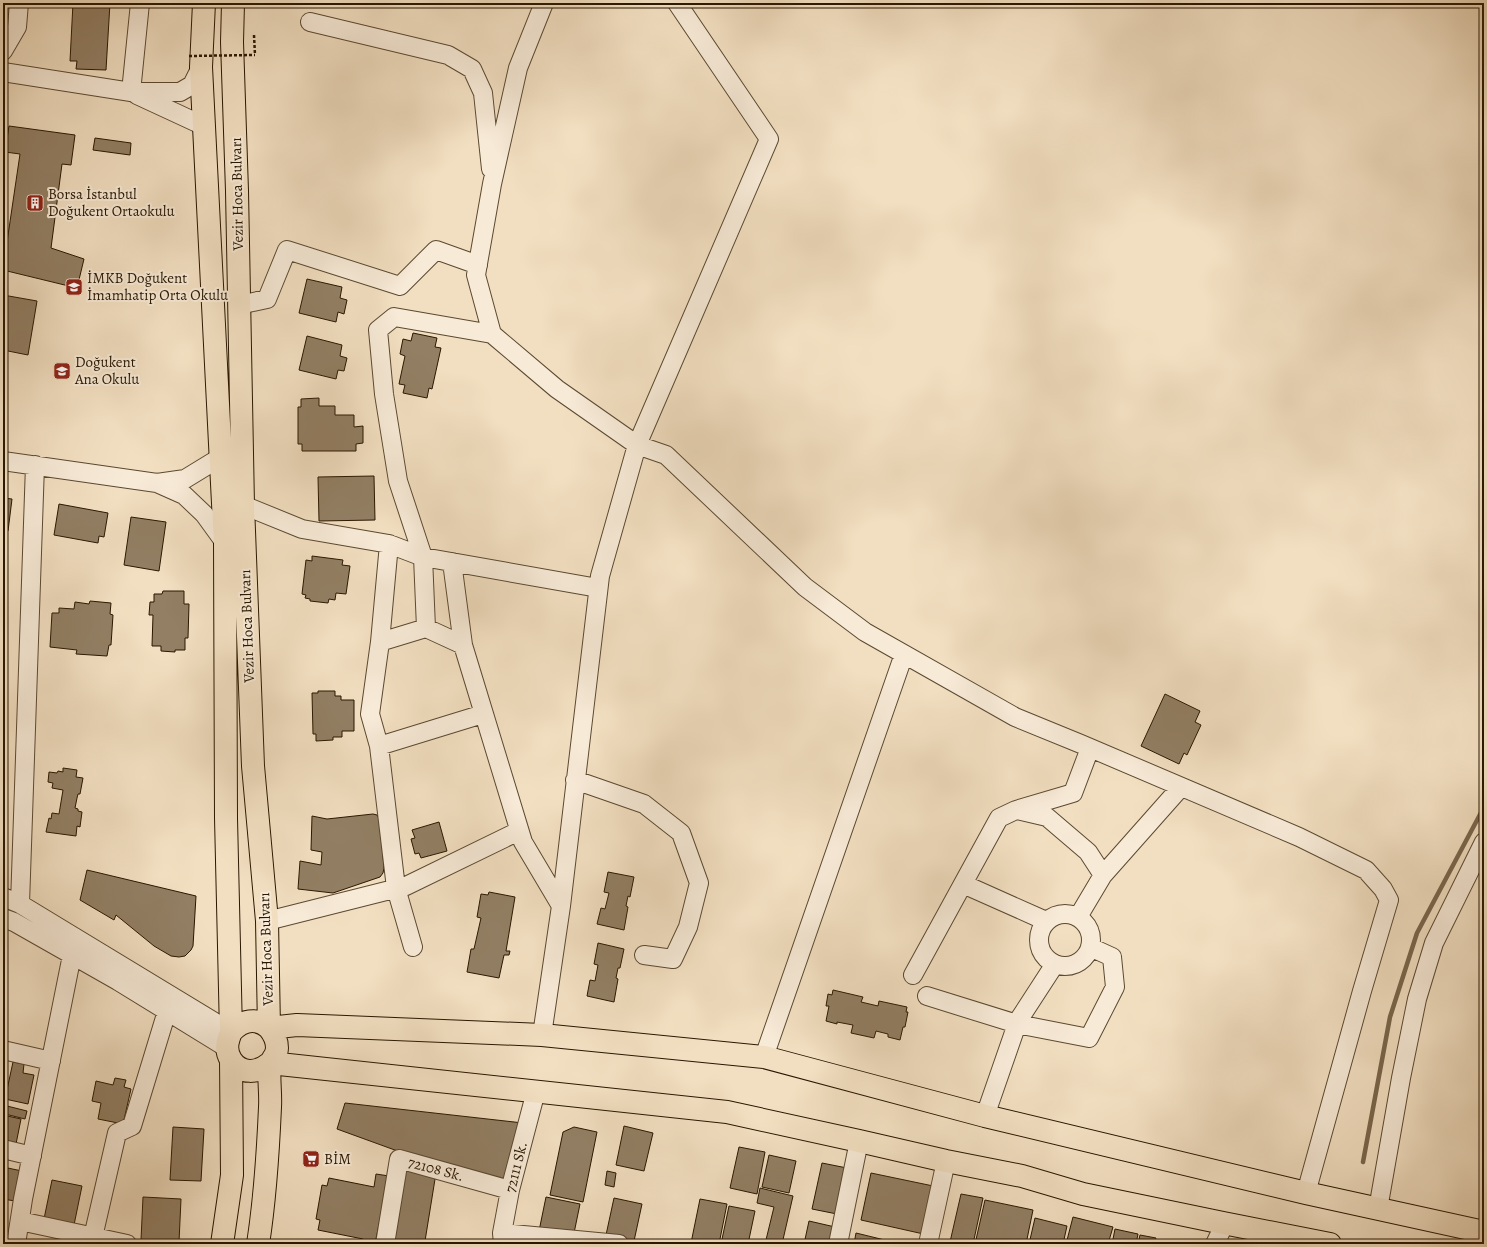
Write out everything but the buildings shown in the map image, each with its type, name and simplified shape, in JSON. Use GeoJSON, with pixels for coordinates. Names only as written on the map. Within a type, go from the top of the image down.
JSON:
{"type":"FeatureCollection","features":[{"type":"Feature","properties":{"kind":"main road","name":"Vezir Hoca Bulvarı"},"geometry":{"type":"LineString","coordinates":[[204,3],[195,61],[204,126],[225,543],[232,1175],[222,1244]]}},
{"type":"Feature","properties":{"kind":"main road","name":"Vezir Hoca Bulvarı"},"geometry":{"type":"LineString","coordinates":[[233,3],[232,42],[237,183],[243,505],[253,766],[267,921],[270,1028],[276,1040],[277,1048],[275,1057],[270,1063],[271,1104],[258,1244]]}},
{"type":"Feature","properties":{"kind":"main road"},"geometry":{"type":"LineString","coordinates":[[1330,1244],[1274,1239],[1223,1224],[1083,1194],[1022,1176],[946,1161],[727,1112],[270,1063],[260,1070],[248,1071],[240,1068],[230,1047],[237,1026],[244,1022],[253,1021],[261,1022],[270,1028],[304,1025],[542,1035],[764,1057],[985,1116],[1306,1193],[1484,1232]]}},
{"type":"Feature","properties":{"kind":"street"},"geometry":{"type":"LineString","coordinates":[[3,51],[17,27],[19,3]]}},
{"type":"Feature","properties":{"kind":"street"},"geometry":{"type":"LineString","coordinates":[[131,92],[140,3]]}},
{"type":"Feature","properties":{"kind":"street"},"geometry":{"type":"LineString","coordinates":[[492,334],[476,275],[492,184],[518,68],[544,3]]}},
{"type":"Feature","properties":{"kind":"street"},"geometry":{"type":"LineString","coordinates":[[542,1035],[560,906],[600,576],[637,445],[769,139],[677,3]]}},
{"type":"Feature","properties":{"kind":"street"},"geometry":{"type":"LineString","coordinates":[[310,22],[448,55],[472,69],[483,94],[492,184]]}},
{"type":"Feature","properties":{"kind":"street"},"geometry":{"type":"LineString","coordinates":[[3,72],[131,92],[180,92],[192,85],[195,61]]}},
{"type":"Feature","properties":{"kind":"street"},"geometry":{"type":"LineString","coordinates":[[131,92],[204,126]]}},
{"type":"Feature","properties":{"kind":"street"},"geometry":{"type":"LineString","coordinates":[[239,305],[267,299],[287,250],[400,286],[436,250],[478,265]]}},
{"type":"Feature","properties":{"kind":"street"},"geometry":{"type":"LineString","coordinates":[[426,628],[423,557],[398,482],[384,394],[378,330],[394,317],[492,334],[557,389],[637,445],[666,455],[805,587],[865,632],[1015,718],[1090,748],[1299,837],[1366,870],[1383,890],[1389,900],[1306,1193]]}},
{"type":"Feature","properties":{"kind":"street"},"geometry":{"type":"LineString","coordinates":[[3,461],[157,483],[185,479],[221,457]]}},
{"type":"Feature","properties":{"kind":"street"},"geometry":{"type":"LineString","coordinates":[[20,904],[36,465]]}},
{"type":"Feature","properties":{"kind":"street"},"geometry":{"type":"LineString","coordinates":[[157,483],[184,496],[204,514],[225,543]]}},
{"type":"Feature","properties":{"kind":"street"},"geometry":{"type":"LineString","coordinates":[[243,505],[302,529],[389,544],[423,557],[598,588]]}},
{"type":"Feature","properties":{"kind":"street"},"geometry":{"type":"LineString","coordinates":[[389,544],[380,642],[370,714],[379,746],[396,888],[413,947]]}},
{"type":"Feature","properties":{"kind":"street"},"geometry":{"type":"LineString","coordinates":[[452,562],[463,645],[519,831],[523,842],[560,906]]}},
{"type":"Feature","properties":{"kind":"street"},"geometry":{"type":"LineString","coordinates":[[380,642],[426,628],[463,645]]}},
{"type":"Feature","properties":{"kind":"street"},"geometry":{"type":"LineString","coordinates":[[764,1057],[904,654]]}},
{"type":"Feature","properties":{"kind":"street"},"geometry":{"type":"LineString","coordinates":[[379,746],[483,714]]}},
{"type":"Feature","properties":{"kind":"street"},"geometry":{"type":"LineString","coordinates":[[913,975],[999,818],[1016,810],[1073,793],[1090,748]]}},
{"type":"Feature","properties":{"kind":"street"},"geometry":{"type":"LineString","coordinates":[[575,780],[644,804],[681,833],[699,883],[688,927],[673,959],[644,955]]}},
{"type":"Feature","properties":{"kind":"street"},"geometry":{"type":"LineString","coordinates":[[1078,917],[1103,875],[1181,787]]}},
{"type":"Feature","properties":{"kind":"street"},"geometry":{"type":"LineString","coordinates":[[1016,810],[1047,817],[1088,852],[1103,875]]}},
{"type":"Feature","properties":{"kind":"street"},"geometry":{"type":"LineString","coordinates":[[267,921],[406,886],[519,831]]}},
{"type":"Feature","properties":{"kind":"street"},"geometry":{"type":"LineString","coordinates":[[1378,1208],[1401,1078],[1417,999],[1434,943],[1484,842]]}},
{"type":"Feature","properties":{"kind":"street"},"geometry":{"type":"LineString","coordinates":[[963,884],[1046,921]]}},
{"type":"Feature","properties":{"kind":"street"},"geometry":{"type":"LineString","coordinates":[[3,897],[20,904],[230,1047]]}},
{"type":"Feature","properties":{"kind":"street"},"geometry":{"type":"LineString","coordinates":[[1070,914],[1078,917],[1084,922],[1089,930],[1091,938],[1090,947],[1080,962],[1068,966],[1055,964],[1047,960],[1039,945],[1041,928],[1046,921],[1053,916],[1070,914]]}},
{"type":"Feature","properties":{"kind":"street"},"geometry":{"type":"LineString","coordinates":[[3,918],[14,922],[230,1047]]}},
{"type":"Feature","properties":{"kind":"street"},"geometry":{"type":"LineString","coordinates":[[927,996],[1017,1024],[1089,1038],[1115,987],[1112,957],[1090,947]]}},
{"type":"Feature","properties":{"kind":"street"},"geometry":{"type":"LineString","coordinates":[[16,1244],[72,955]]}},
{"type":"Feature","properties":{"kind":"street"},"geometry":{"type":"LineString","coordinates":[[985,1116],[1017,1024],[1055,964]]}},
{"type":"Feature","properties":{"kind":"street"},"geometry":{"type":"LineString","coordinates":[[94,1237],[117,1133],[132,1126],[166,1011]]}},
{"type":"Feature","properties":{"kind":"street"},"geometry":{"type":"LineString","coordinates":[[3,1050],[51,1061]]}},
{"type":"Feature","properties":{"kind":"street","name":"72111 Sk."},"geometry":{"type":"LineString","coordinates":[[502,1239],[510,1190],[536,1091]]}},
{"type":"Feature","properties":{"kind":"street"},"geometry":{"type":"LineString","coordinates":[[838,1244],[859,1141]]}},
{"type":"Feature","properties":{"kind":"street"},"geometry":{"type":"LineString","coordinates":[[3,1149],[32,1156]]}},
{"type":"Feature","properties":{"kind":"street","name":"72108 Sk."},"geometry":{"type":"LineString","coordinates":[[385,1244],[399,1159],[510,1190]]}},
{"type":"Feature","properties":{"kind":"street"},"geometry":{"type":"LineString","coordinates":[[928,1244],[946,1161]]}},
{"type":"Feature","properties":{"kind":"street"},"geometry":{"type":"LineString","coordinates":[[20,1221],[127,1244]]}},
{"type":"Feature","properties":{"kind":"street"},"geometry":{"type":"LineString","coordinates":[[1215,1244],[1224,1225],[1223,1224]]}},
{"type":"Feature","properties":{"kind":"street"},"geometry":{"type":"LineString","coordinates":[[502,1239],[618,1244]]}},
{"type":"Feature","properties":{"kind":"path"},"geometry":{"type":"LineString","coordinates":[[195,61],[255,55],[254,36]]}},
{"type":"Feature","properties":{"kind":"waterway"},"geometry":{"type":"LineString","coordinates":[[1363,1162],[1390,1017],[1417,933],[1484,807]]}},
{"type":"Feature","properties":{"kind":"place","name":"Borsa İstanbul Doğukent Ortaokulu"},"geometry":{"type":"Point","coordinates":[35,203]}},
{"type":"Feature","properties":{"kind":"place","name":"İMKB Doğukent İmamhatip Orta Okulu"},"geometry":{"type":"Point","coordinates":[74,287]}},
{"type":"Feature","properties":{"kind":"place","name":"Doğukent Ana Okulu"},"geometry":{"type":"Point","coordinates":[62,371]}},
{"type":"Feature","properties":{"kind":"place","name":"BİM"},"geometry":{"type":"Point","coordinates":[311,1159]}}]}
